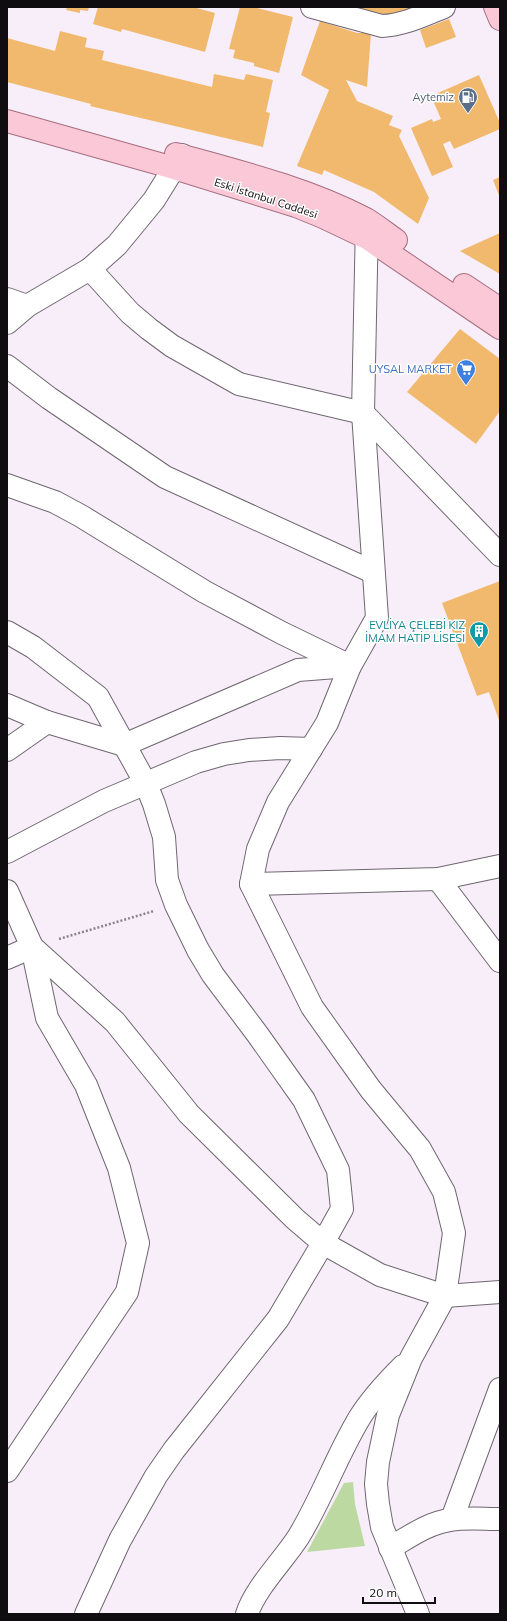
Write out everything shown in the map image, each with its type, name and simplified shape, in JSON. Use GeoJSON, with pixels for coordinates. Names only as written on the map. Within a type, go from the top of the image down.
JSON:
{"type":"FeatureCollection","features":[{"type":"Feature","properties":{"kind":"main road"},"geometry":{"type":"LineString","coordinates":[[495,7],[500,19]]}},
{"type":"Feature","properties":{"kind":"main road","name":"Eski İstanbul Caddesi"},"geometry":{"type":"LineString","coordinates":[[7,106],[178,162],[296,206],[367,229],[500,309]]}},
{"type":"Feature","properties":{"kind":"main road","name":"Eski İstanbul Caddesi"},"geometry":{"type":"LineString","coordinates":[[7,121],[178,162]]}},
{"type":"Feature","properties":{"kind":"main road","name":"Eski İstanbul Caddesi"},"geometry":{"type":"LineString","coordinates":[[367,229],[500,328]]}},
{"type":"Feature","properties":{"kind":"street"},"geometry":{"type":"LineString","coordinates":[[312,7],[382,26],[408,21],[444,7]]}},
{"type":"Feature","properties":{"kind":"street"},"geometry":{"type":"LineString","coordinates":[[7,324],[17,302],[90,269],[118,245],[154,200],[178,162]]}},
{"type":"Feature","properties":{"kind":"street"},"geometry":{"type":"LineString","coordinates":[[367,229],[363,413],[377,618],[350,666],[327,723],[278,802],[258,849],[251,884],[312,1007],[371,1090],[420,1149],[444,1192],[454,1233],[445,1296],[411,1358],[388,1415],[378,1462],[376,1484],[382,1527],[418,1614]]}},
{"type":"Feature","properties":{"kind":"street"},"geometry":{"type":"LineString","coordinates":[[90,269],[130,313],[149,329],[172,346],[239,384],[363,413],[500,555]]}},
{"type":"Feature","properties":{"kind":"street"},"geometry":{"type":"LineString","coordinates":[[7,366],[49,398],[165,477],[374,572]]}},
{"type":"Feature","properties":{"kind":"street"},"geometry":{"type":"LineString","coordinates":[[7,485],[55,502],[81,516],[206,592],[282,634],[350,666]]}},
{"type":"Feature","properties":{"kind":"street"},"geometry":{"type":"LineString","coordinates":[[7,632],[33,647],[98,697],[146,784],[164,837],[168,880],[176,905],[198,950],[213,975],[304,1100],[338,1170],[342,1209],[278,1319],[179,1444],[156,1476],[120,1540],[86,1614]]}},
{"type":"Feature","properties":{"kind":"street"},"geometry":{"type":"LineString","coordinates":[[7,704],[47,722],[124,745],[298,670],[350,666]]}},
{"type":"Feature","properties":{"kind":"street"},"geometry":{"type":"LineString","coordinates":[[7,750],[47,722]]}},
{"type":"Feature","properties":{"kind":"street"},"geometry":{"type":"LineString","coordinates":[[7,852],[104,801],[196,762],[224,754],[280,748],[311,749]]}},
{"type":"Feature","properties":{"kind":"street"},"geometry":{"type":"LineString","coordinates":[[251,884],[438,880],[500,866]]}},
{"type":"Feature","properties":{"kind":"street"},"geometry":{"type":"LineString","coordinates":[[438,880],[500,961]]}},
{"type":"Feature","properties":{"kind":"street"},"geometry":{"type":"LineString","coordinates":[[7,891],[32,947],[47,1018],[86,1086],[119,1168],[138,1242],[127,1292],[7,1471]]}},
{"type":"Feature","properties":{"kind":"street"},"geometry":{"type":"LineString","coordinates":[[32,947],[115,1022],[189,1114],[295,1219],[323,1243],[380,1275],[445,1296],[500,1292]]}},
{"type":"Feature","properties":{"kind":"street"},"geometry":{"type":"LineString","coordinates":[[7,958],[32,947]]}},
{"type":"Feature","properties":{"kind":"street"},"geometry":{"type":"LineString","coordinates":[[247,1614],[251,1603],[281,1562],[311,1515],[360,1418],[388,1380],[411,1358]]}},
{"type":"Feature","properties":{"kind":"street"},"geometry":{"type":"LineString","coordinates":[[452,1519],[500,1389]]}},
{"type":"Feature","properties":{"kind":"street"},"geometry":{"type":"LineString","coordinates":[[390,1548],[429,1526],[452,1519],[500,1520]]}},
{"type":"Feature","properties":{"kind":"path"},"geometry":{"type":"LineString","coordinates":[[32,947],[176,905]]}},
{"type":"Feature","properties":{"kind":"green space"},"geometry":{"type":"Polygon","coordinates":[[[353,1482],[355,1504],[365,1546],[307,1552],[344,1483],[353,1482]]]}},
{"type":"Feature","properties":{"kind":"building"},"geometry":{"type":"Polygon","coordinates":[[[67,7],[89,7],[88,11],[80,10],[80,13],[66,10],[67,7]]]}},
{"type":"Feature","properties":{"kind":"building"},"geometry":{"type":"Polygon","coordinates":[[[98,7],[193,7],[215,13],[205,52],[122,29],[121,32],[93,24],[98,7]]]}},
{"type":"Feature","properties":{"kind":"building"},"geometry":{"type":"Polygon","coordinates":[[[240,7],[253,7],[293,17],[279,73],[254,66],[254,63],[233,58],[235,50],[229,49],[240,7]]]}},
{"type":"Feature","properties":{"kind":"building"},"geometry":{"type":"Polygon","coordinates":[[[354,7],[414,7],[391,18],[354,7]]]}},
{"type":"Feature","properties":{"kind":"building"},"geometry":{"type":"Polygon","coordinates":[[[449,19],[456,37],[426,48],[420,30],[449,19]]]}},
{"type":"Feature","properties":{"kind":"building"},"geometry":{"type":"Polygon","coordinates":[[[320,21],[357,33],[371,33],[367,87],[346,80],[357,101],[393,116],[389,125],[402,130],[399,136],[429,198],[418,224],[374,192],[324,170],[322,175],[297,166],[329,90],[301,75],[320,21]]]}},
{"type":"Feature","properties":{"kind":"building"},"geometry":{"type":"Polygon","coordinates":[[[60,31],[87,38],[85,47],[104,51],[102,60],[212,87],[214,74],[244,80],[246,74],[273,80],[266,112],[270,113],[263,147],[90,106],[91,104],[7,82],[7,38],[55,51],[60,31]]]}},
{"type":"Feature","properties":{"kind":"building"},"geometry":{"type":"Polygon","coordinates":[[[479,75],[500,123],[500,129],[454,149],[450,141],[443,144],[453,167],[432,176],[411,128],[432,119],[433,122],[441,119],[431,96],[479,75]]]}},
{"type":"Feature","properties":{"kind":"building"},"geometry":{"type":"Polygon","coordinates":[[[500,177],[500,198],[493,180],[500,177]]]}},
{"type":"Feature","properties":{"kind":"building"},"geometry":{"type":"Polygon","coordinates":[[[500,233],[500,274],[460,251],[500,233]]]}},
{"type":"Feature","properties":{"kind":"building"},"geometry":{"type":"Polygon","coordinates":[[[460,329],[500,359],[500,411],[476,444],[407,392],[460,329]]]}},
{"type":"Feature","properties":{"kind":"building","name":"EVLİYA ÇELEBİ KIZ İMAM HATİP LİSESİ"},"geometry":{"type":"Polygon","coordinates":[[[500,581],[500,723],[489,692],[477,696],[442,603],[500,581]]]}},
{"type":"Feature","properties":{"kind":"place","name":"Aytemiz"},"geometry":{"type":"Point","coordinates":[468,114]}},
{"type":"Feature","properties":{"kind":"place","name":"UYSAL MARKET"},"geometry":{"type":"Point","coordinates":[466,386]}},
{"type":"Feature","properties":{"kind":"place","name":"EVLİYA ÇELEBİ KIZ İMAM HATİP LİSESİ"},"geometry":{"type":"Point","coordinates":[479,648]}}]}
